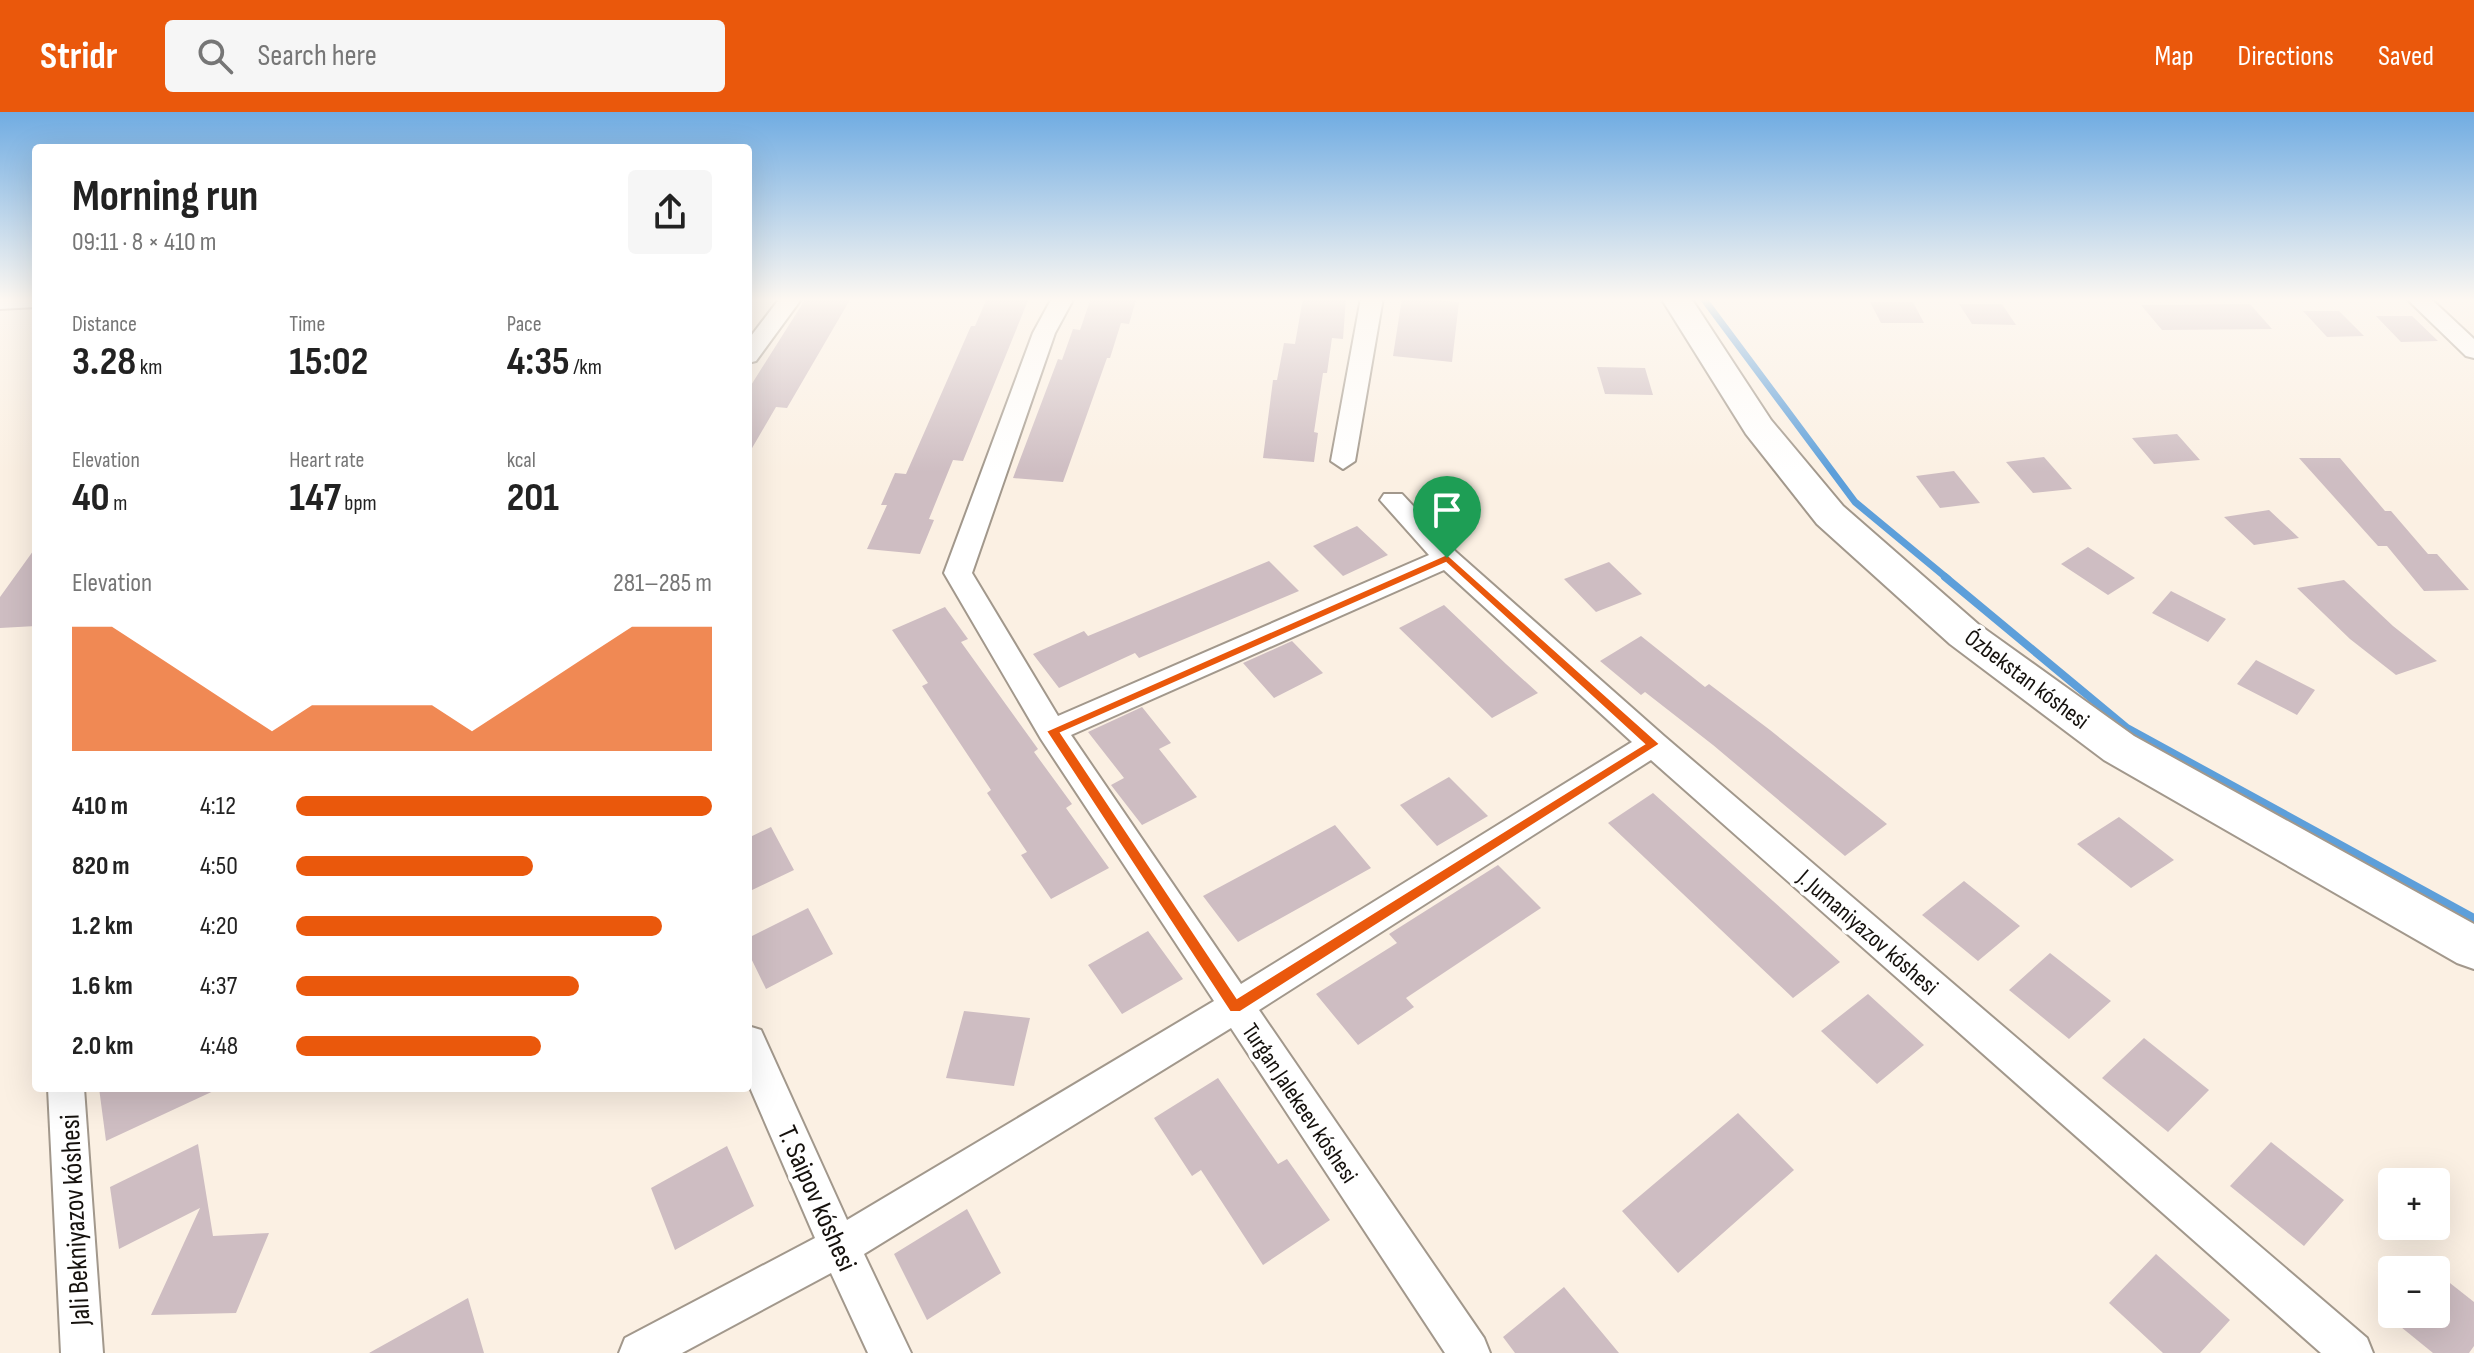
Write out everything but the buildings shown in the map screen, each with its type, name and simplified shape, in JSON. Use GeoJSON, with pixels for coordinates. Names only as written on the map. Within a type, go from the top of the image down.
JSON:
{"type":"FeatureCollection","features":[{"type":"Feature","properties":{"kind":"street","name":"Turǵan Jalekeev kóshesi"},"geometry":{"type":"LineString","coordinates":[[1036,356],[958,573],[1052,731],[1469,1353]]}},
{"type":"Feature","properties":{"kind":"street"},"geometry":{"type":"LineString","coordinates":[[1343,461],[1362,356]]}},
{"type":"Feature","properties":{"kind":"street","name":"Ózbekstan kóshesi"},"geometry":{"type":"LineString","coordinates":[[1713,356],[1758,427],[1830,515],[1964,634],[2119,748],[2474,948]]}},
{"type":"Feature","properties":{"kind":"street","name":"J. Jumaniyazov kóshesi"},"geometry":{"type":"LineString","coordinates":[[1393,500],[1447,558],[1653,744],[2352,1353]]}},
{"type":"Feature","properties":{"kind":"street"},"geometry":{"type":"LineString","coordinates":[[1052,731],[1447,558]]}},
{"type":"Feature","properties":{"kind":"street"},"geometry":{"type":"LineString","coordinates":[[640,1353],[839,1247],[1235,1007],[1653,744]]}},
{"type":"Feature","properties":{"kind":"street","name":"T. Saipov kóshesi"},"geometry":{"type":"LineString","coordinates":[[752,1051],[890,1353]]}},
{"type":"Feature","properties":{"kind":"street","name":"Jali Bekniyazov kóshesi"},"geometry":{"type":"LineString","coordinates":[[66,1092],[82,1353]]}},
{"type":"Feature","properties":{"kind":"waterway"},"geometry":{"type":"LineString","coordinates":[[1746,356],[1855,502],[1948,579]]}},
{"type":"Feature","properties":{"kind":"waterway"},"geometry":{"type":"LineString","coordinates":[[1945,577],[2127,728],[2474,918]]}},
{"type":"Feature","properties":{"kind":"route"},"geometry":{"type":"LineString","coordinates":[[1447,558],[1653,744],[1235,1007],[1052,731],[1447,558]]}}]}
